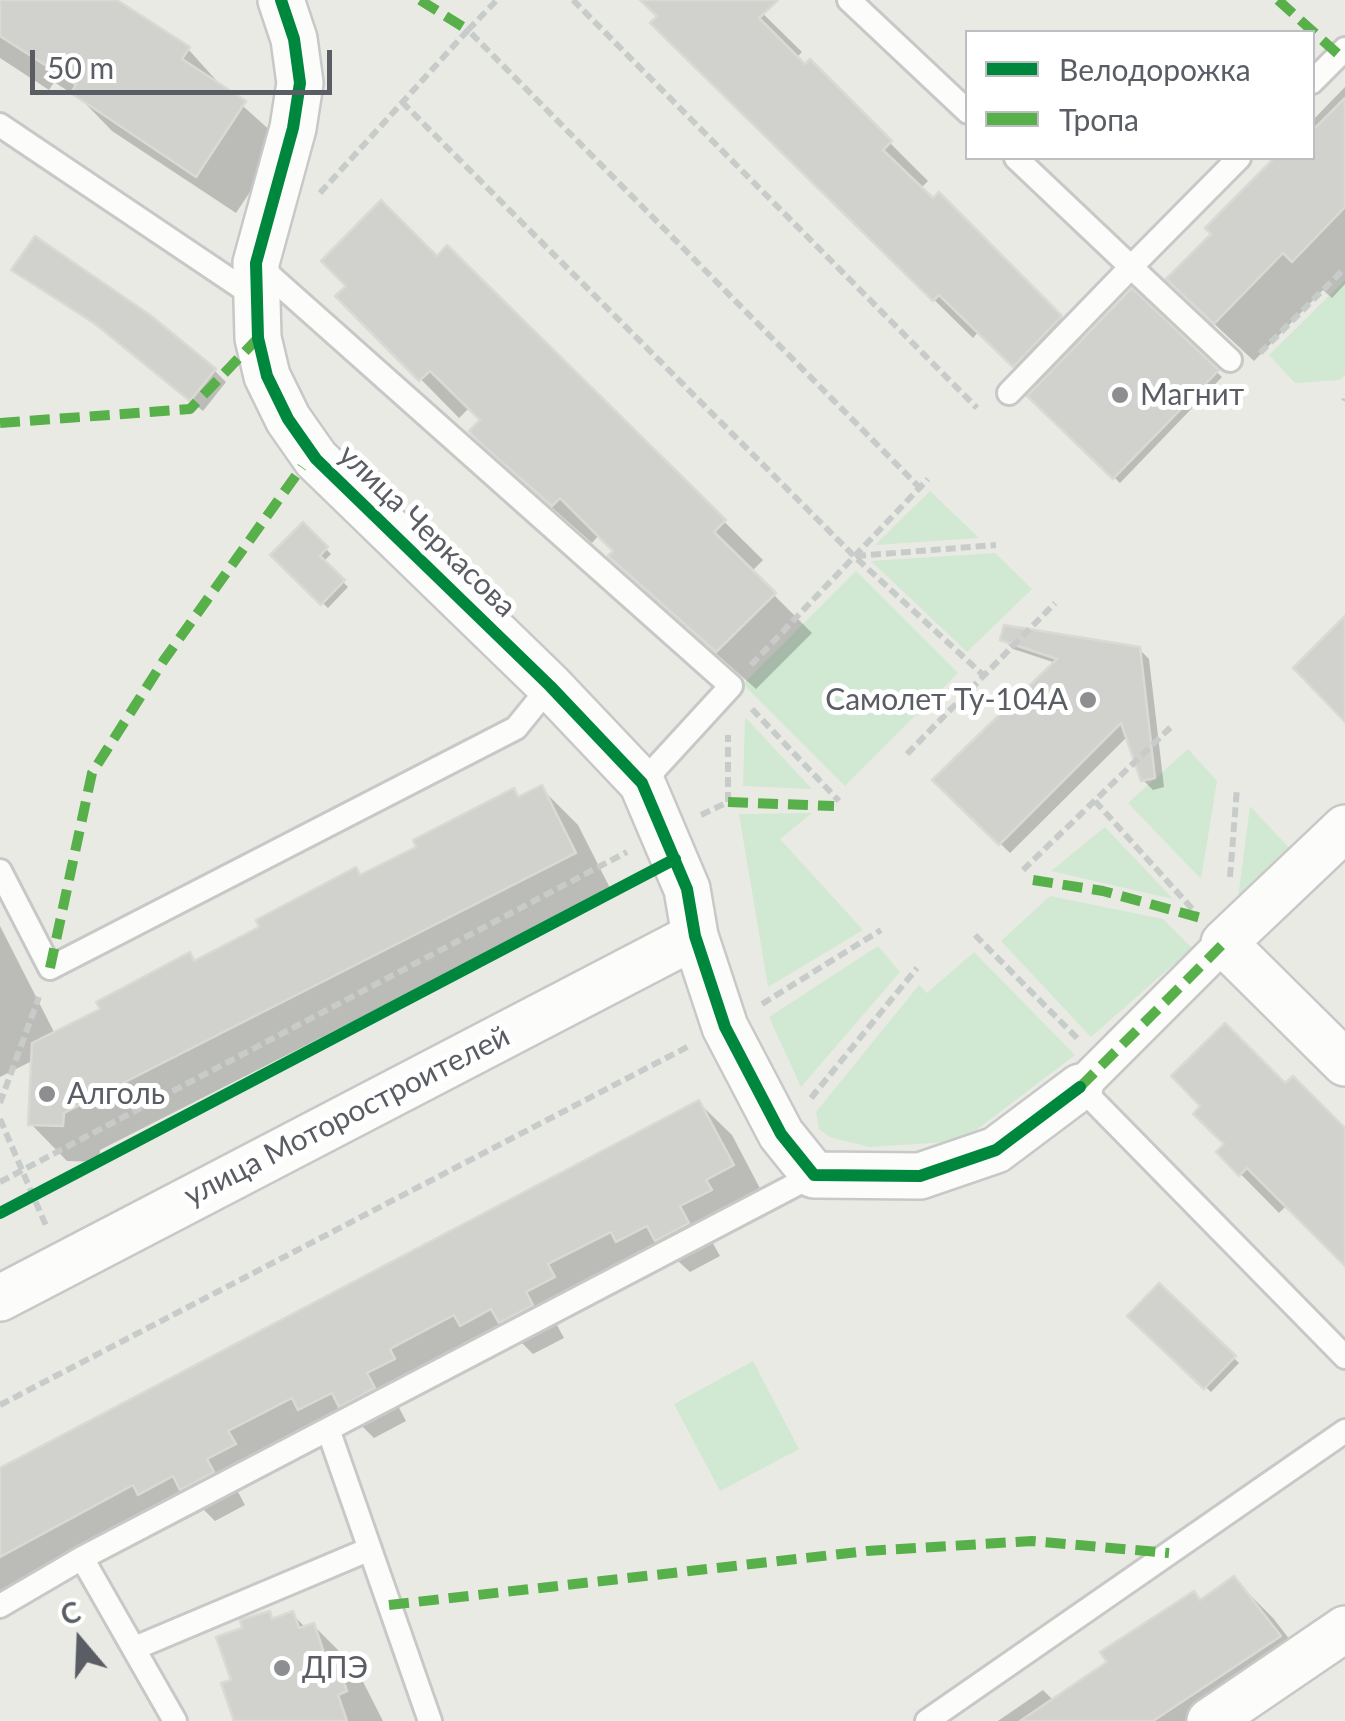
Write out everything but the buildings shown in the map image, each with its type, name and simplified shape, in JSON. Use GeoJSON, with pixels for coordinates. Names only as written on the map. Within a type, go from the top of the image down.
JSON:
{"type":"FeatureCollection","features":[{"type":"Feature","properties":{"kind":"street","name":"улица Черкасова"},"geometry":{"type":"LineString","coordinates":[[281,0],[294,39],[300,84],[293,128],[255,280],[267,376],[288,420],[316,459],[550,686],[642,783],[687,889],[694,936],[725,1027],[781,1134],[814,1174]]}},
{"type":"Feature","properties":{"kind":"street"},"geometry":{"type":"LineString","coordinates":[[814,1174],[920,1176],[996,1150],[1092,1075],[1345,828]]}},
{"type":"Feature","properties":{"kind":"street","name":"улица Моторостроителей"},"geometry":{"type":"LineString","coordinates":[[0,1298],[694,936]]}},
{"type":"Feature","properties":{"kind":"street"},"geometry":{"type":"LineString","coordinates":[[1224,943],[1345,1063]]}},
{"type":"Feature","properties":{"kind":"street"},"geometry":{"type":"LineString","coordinates":[[1210,1721],[1345,1629]]}},
{"type":"Feature","properties":{"kind":"lane"},"geometry":{"type":"LineString","coordinates":[[849,0],[965,109]]}},
{"type":"Feature","properties":{"kind":"lane"},"geometry":{"type":"LineString","coordinates":[[1315,79],[1345,50]]}},
{"type":"Feature","properties":{"kind":"lane"},"geometry":{"type":"LineString","coordinates":[[0,125],[255,280],[731,686],[642,783]]}},
{"type":"Feature","properties":{"kind":"lane"},"geometry":{"type":"LineString","coordinates":[[1018,160],[1230,360]]}},
{"type":"Feature","properties":{"kind":"lane"},"geometry":{"type":"LineString","coordinates":[[1010,393],[1237,160]]}},
{"type":"Feature","properties":{"kind":"lane"},"geometry":{"type":"LineString","coordinates":[[0,871],[50,968],[516,728],[550,686]]}},
{"type":"Feature","properties":{"kind":"lane"},"geometry":{"type":"LineString","coordinates":[[1092,1075],[1345,1357]]}},
{"type":"Feature","properties":{"kind":"lane"},"geometry":{"type":"LineString","coordinates":[[0,1606],[82,1558],[329,1432],[814,1174]]}},
{"type":"Feature","properties":{"kind":"lane"},"geometry":{"type":"LineString","coordinates":[[927,1721],[1345,1430]]}},
{"type":"Feature","properties":{"kind":"lane"},"geometry":{"type":"LineString","coordinates":[[329,1432],[430,1721]]}},
{"type":"Feature","properties":{"kind":"lane"},"geometry":{"type":"LineString","coordinates":[[136,1648],[370,1548]]}},
{"type":"Feature","properties":{"kind":"lane"},"geometry":{"type":"LineString","coordinates":[[82,1558],[175,1721]]}},
{"type":"Feature","properties":{"kind":"path"},"geometry":{"type":"LineString","coordinates":[[309,204],[497,0]]}},
{"type":"Feature","properties":{"kind":"path"},"geometry":{"type":"LineString","coordinates":[[573,0],[977,408]]}},
{"type":"Feature","properties":{"kind":"path"},"geometry":{"type":"LineString","coordinates":[[468,30],[920,488]]}},
{"type":"Feature","properties":{"kind":"path"},"geometry":{"type":"LineString","coordinates":[[402,102],[854,556],[982,674]]}},
{"type":"Feature","properties":{"kind":"path"},"geometry":{"type":"LineString","coordinates":[[1256,358],[1345,268]]}},
{"type":"Feature","properties":{"kind":"path"},"geometry":{"type":"LineString","coordinates":[[0,1182],[728,802],[731,686],[928,479]]}},
{"type":"Feature","properties":{"kind":"path"},"geometry":{"type":"LineString","coordinates":[[854,556],[996,545]]}},
{"type":"Feature","properties":{"kind":"path"},"geometry":{"type":"LineString","coordinates":[[907,754],[1055,602]]}},
{"type":"Feature","properties":{"kind":"path"},"geometry":{"type":"LineString","coordinates":[[731,686],[839,802]]}},
{"type":"Feature","properties":{"kind":"path"},"geometry":{"type":"LineString","coordinates":[[1023,870],[1174,724]]}},
{"type":"Feature","properties":{"kind":"path"},"geometry":{"type":"LineString","coordinates":[[1224,943],[1238,788]]}},
{"type":"Feature","properties":{"kind":"path"},"geometry":{"type":"LineString","coordinates":[[1094,801],[1224,943]]}},
{"type":"Feature","properties":{"kind":"path"},"geometry":{"type":"LineString","coordinates":[[0,1405],[725,1027],[881,930]]}},
{"type":"Feature","properties":{"kind":"path"},"geometry":{"type":"LineString","coordinates":[[974,935],[1092,1075]]}},
{"type":"Feature","properties":{"kind":"path"},"geometry":{"type":"LineString","coordinates":[[0,1102],[50,968]]}},
{"type":"Feature","properties":{"kind":"path"},"geometry":{"type":"LineString","coordinates":[[781,1134],[917,968]]}},
{"type":"Feature","properties":{"kind":"path"},"geometry":{"type":"LineString","coordinates":[[0,1119],[61,1264]]}},
{"type":"Feature","properties":{"kind":"path"},"geometry":{"type":"LineString","coordinates":[[17,1203],[51,1184]]}},
{"type":"Feature","properties":{"kind":"green space"},"geometry":{"type":"Polygon","coordinates":[[[1345,280],[1345,375],[1340,380],[1295,383],[1269,355],[1345,280]]]}},
{"type":"Feature","properties":{"kind":"green space"},"geometry":{"type":"Polygon","coordinates":[[[930,491],[979,538],[875,545],[930,491]]]}},
{"type":"Feature","properties":{"kind":"green space"},"geometry":{"type":"Polygon","coordinates":[[[995,553],[1032,589],[967,652],[871,561],[995,553]]]}},
{"type":"Feature","properties":{"kind":"green space"},"geometry":{"type":"Polygon","coordinates":[[[856,571],[958,673],[845,786],[743,684],[856,571]]]}},
{"type":"Feature","properties":{"kind":"green space"},"geometry":{"type":"Polygon","coordinates":[[[745,717],[812,789],[743,786],[745,717]]]}},
{"type":"Feature","properties":{"kind":"green space"},"geometry":{"type":"Polygon","coordinates":[[[1188,749],[1217,781],[1201,879],[1128,803],[1188,749]]]}},
{"type":"Feature","properties":{"kind":"green space"},"geometry":{"type":"Polygon","coordinates":[[[1250,806],[1291,850],[1236,914],[1250,806]]]}},
{"type":"Feature","properties":{"kind":"green space"},"geometry":{"type":"Polygon","coordinates":[[[812,813],[780,839],[863,930],[768,987],[739,814],[812,813]]]}},
{"type":"Feature","properties":{"kind":"green space"},"geometry":{"type":"Polygon","coordinates":[[[1105,827],[1173,899],[1051,871],[1105,827]]]}},
{"type":"Feature","properties":{"kind":"green space"},"geometry":{"type":"Polygon","coordinates":[[[1050,896],[1163,919],[1192,948],[1091,1037],[1001,941],[1050,896]]]}},
{"type":"Feature","properties":{"kind":"green space"},"geometry":{"type":"Polygon","coordinates":[[[878,946],[900,972],[801,1087],[769,1017],[878,946]]]}},
{"type":"Feature","properties":{"kind":"green space"},"geometry":{"type":"Polygon","coordinates":[[[974,952],[1075,1055],[975,1131],[949,1142],[869,1147],[830,1137],[819,1129],[816,1112],[919,985],[927,993],[974,952]]]}},
{"type":"Feature","properties":{"kind":"green space"},"geometry":{"type":"Polygon","coordinates":[[[753,1361],[799,1449],[720,1491],[674,1404],[753,1361]]]}},
{"type":"Feature","properties":{"kind":"marked path"},"geometry":{"type":"LineString","coordinates":[[420,0],[468,30]]}},
{"type":"Feature","properties":{"kind":"marked path"},"geometry":{"type":"LineString","coordinates":[[1278,0],[1311,30]]}},
{"type":"Feature","properties":{"kind":"marked path"},"geometry":{"type":"LineString","coordinates":[[1315,33],[1339,55]]}},
{"type":"Feature","properties":{"kind":"marked path"},"geometry":{"type":"LineString","coordinates":[[0,423],[190,409],[258,338]]}},
{"type":"Feature","properties":{"kind":"marked path"},"geometry":{"type":"LineString","coordinates":[[50,968],[92,773],[164,660],[302,467]]}},
{"type":"Feature","properties":{"kind":"marked path"},"geometry":{"type":"LineString","coordinates":[[728,802],[834,806]]}},
{"type":"Feature","properties":{"kind":"marked path"},"geometry":{"type":"LineString","coordinates":[[1033,880],[1103,891],[1201,918]]}},
{"type":"Feature","properties":{"kind":"marked path"},"geometry":{"type":"LineString","coordinates":[[1080,1087],[1224,943]]}},
{"type":"Feature","properties":{"kind":"marked path"},"geometry":{"type":"LineString","coordinates":[[389,1605],[867,1551],[1032,1541],[1169,1553]]}},
{"type":"Feature","properties":{"kind":"cycle path"},"geometry":{"type":"LineString","coordinates":[[281,0],[294,39],[300,83],[293,128],[256,263],[258,338],[267,376],[288,419],[316,459],[550,686],[642,783],[687,889],[695,936],[725,1027],[781,1134],[814,1175],[920,1176],[996,1150],[1080,1087]]}},
{"type":"Feature","properties":{"kind":"cycle path"},"geometry":{"type":"LineString","coordinates":[[0,1213],[675,859]]}},
{"type":"Feature","properties":{"kind":"place","name":"Магнит"},"geometry":{"type":"Point","coordinates":[1120,395]}},
{"type":"Feature","properties":{"kind":"place","name":"Самолет Ту-104А"},"geometry":{"type":"Point","coordinates":[1088,700]}},
{"type":"Feature","properties":{"kind":"place","name":"Алголь"},"geometry":{"type":"Point","coordinates":[47,1094]}},
{"type":"Feature","properties":{"kind":"place","name":"ДПЭ"},"geometry":{"type":"Point","coordinates":[282,1668]}}]}
